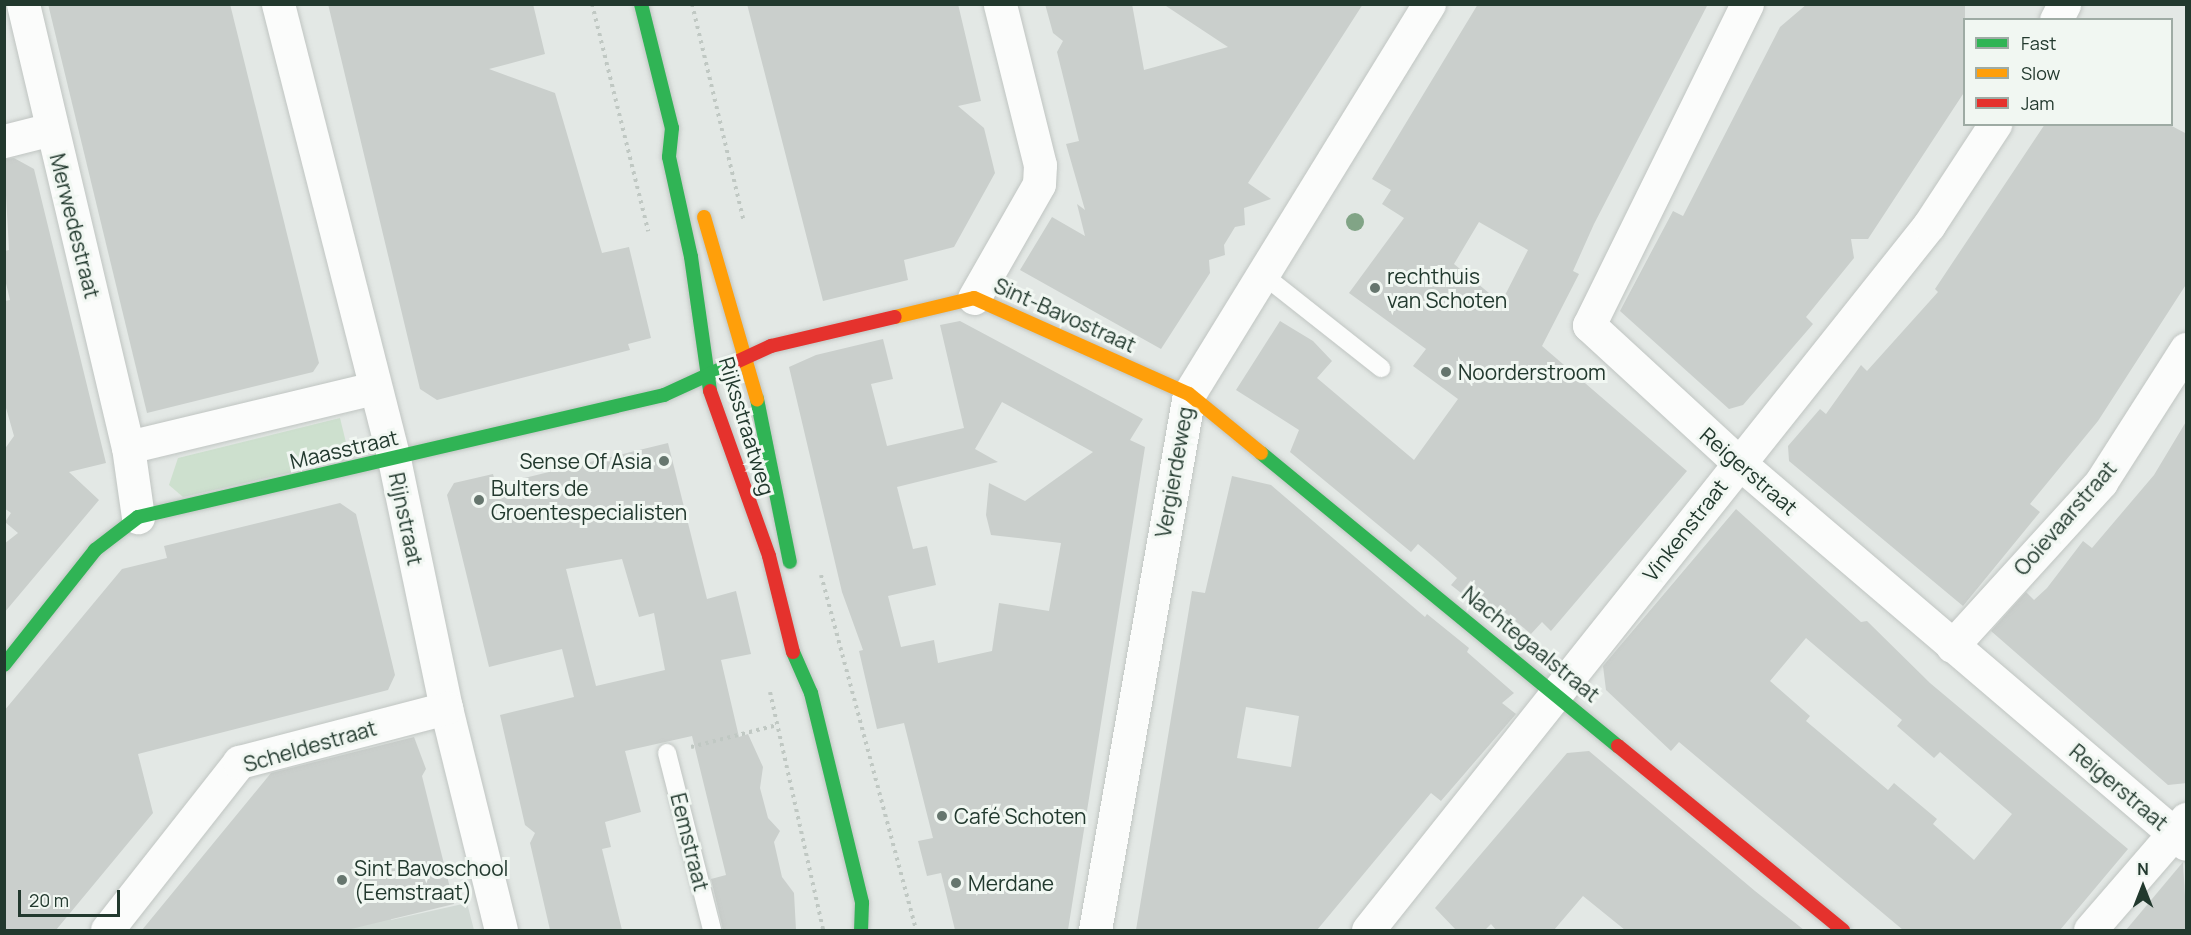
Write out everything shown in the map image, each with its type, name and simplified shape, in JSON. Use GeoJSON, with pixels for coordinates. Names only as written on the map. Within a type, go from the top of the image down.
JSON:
{"type":"FeatureCollection","features":[{"type":"Feature","properties":{"kind":"street","name":"Merwedestraat"},"geometry":{"type":"LineString","coordinates":[[23,4],[128,447],[138,517]]}},
{"type":"Feature","properties":{"kind":"street","name":"Rijnstraat"},"geometry":{"type":"LineString","coordinates":[[278,4],[373,387],[394,459],[446,708],[501,930]]}},
{"type":"Feature","properties":{"kind":"street","name":"Rijksstraatweg"},"geometry":{"type":"LineString","coordinates":[[641,4],[672,128],[669,157],[691,257],[705,376],[730,457],[769,556],[796,664],[811,693]]}},
{"type":"Feature","properties":{"kind":"street"},"geometry":{"type":"LineString","coordinates":[[974,297],[1039,184],[1041,165],[1000,4]]}},
{"type":"Feature","properties":{"kind":"street","name":"Vergierdeweg"},"geometry":{"type":"LineString","coordinates":[[1095,930],[1189,394],[1429,4]]}},
{"type":"Feature","properties":{"kind":"street","name":"Reigerstraat"},"geometry":{"type":"LineString","coordinates":[[1747,4],[1589,325],[1737,461],[1952,646],[2182,832]]}},
{"type":"Feature","properties":{"kind":"street"},"geometry":{"type":"LineString","coordinates":[[2057,18],[2064,4]]}},
{"type":"Feature","properties":{"kind":"street","name":"Vinkenstraat"},"geometry":{"type":"LineString","coordinates":[[1378,927],[1737,461],[1929,225],[1994,126]]}},
{"type":"Feature","properties":{"kind":"street","name":"Rijksstraatweg"},"geometry":{"type":"LineString","coordinates":[[672,128],[684,144]]}},
{"type":"Feature","properties":{"kind":"street"},"geometry":{"type":"LineString","coordinates":[[4,141],[51,129]]}},
{"type":"Feature","properties":{"kind":"street","name":"Rijksstraatweg"},"geometry":{"type":"LineString","coordinates":[[700,197],[748,357],[762,444],[794,580]]}},
{"type":"Feature","properties":{"kind":"street","name":"Sint-Bavostraat"},"geometry":{"type":"LineString","coordinates":[[748,357],[974,297],[1189,394]]}},
{"type":"Feature","properties":{"kind":"street","name":"Ooievaarstraat"},"geometry":{"type":"LineString","coordinates":[[1952,646],[2102,482],[2187,349]]}},
{"type":"Feature","properties":{"kind":"street","name":"Maasstraat"},"geometry":{"type":"LineString","coordinates":[[4,665],[95,550],[138,517],[664,396],[748,357]]}},
{"type":"Feature","properties":{"kind":"street"},"geometry":{"type":"LineString","coordinates":[[128,447],[373,387]]}},
{"type":"Feature","properties":{"kind":"street","name":"Nachtegaalstraat"},"geometry":{"type":"LineString","coordinates":[[1189,394],[1558,693],[1843,930]]}},
{"type":"Feature","properties":{"kind":"street","name":"Rijksstraatweg"},"geometry":{"type":"LineString","coordinates":[[810,648],[811,693],[862,903],[861,930]]}},
{"type":"Feature","properties":{"kind":"street","name":"Scheldestraat"},"geometry":{"type":"LineString","coordinates":[[107,930],[239,762],[446,708]]}},
{"type":"Feature","properties":{"kind":"street"},"geometry":{"type":"LineString","coordinates":[[2090,930],[2182,832]]}},
{"type":"Feature","properties":{"kind":"street","name":"Rijksstraatweg"},"geometry":{"type":"LineString","coordinates":[[862,903],[878,930]]}},
{"type":"Feature","properties":{"kind":"lane"},"geometry":{"type":"LineString","coordinates":[[1262,274],[1381,368]]}},
{"type":"Feature","properties":{"kind":"lane","name":"Eemstraat"},"geometry":{"type":"LineString","coordinates":[[667,753],[712,930]]}},
{"type":"Feature","properties":{"kind":"path"},"geometry":{"type":"LineString","coordinates":[[667,753],[777,725]]}},
{"type":"Feature","properties":{"kind":"shaded area","name":"Sint Bavoschool (Eemstraat)"},"geometry":{"type":"Polygon","coordinates":[[[371,837],[391,920],[467,903],[474,930],[278,930],[303,891],[371,837]]]}},
{"type":"Feature","properties":{"kind":"green space"},"geometry":{"type":"Polygon","coordinates":[[[340,418],[350,459],[183,497],[169,485],[178,458],[340,418]]]}},
{"type":"Feature","properties":{"kind":"building"},"geometry":{"type":"Polygon","coordinates":[[[48,4],[230,4],[319,363],[313,372],[147,413],[48,4]]]}},
{"type":"Feature","properties":{"kind":"building"},"geometry":{"type":"Polygon","coordinates":[[[328,4],[533,4],[545,54],[489,69],[555,93],[602,253],[629,247],[651,338],[628,344],[630,350],[437,400],[420,389],[328,4]]]}},
{"type":"Feature","properties":{"kind":"building"},"geometry":{"type":"Polygon","coordinates":[[[747,4],[958,4],[981,101],[958,106],[984,128],[995,173],[954,247],[904,260],[908,280],[823,301],[747,4]]]}},
{"type":"Feature","properties":{"kind":"building"},"geometry":{"type":"Polygon","coordinates":[[[1045,4],[1132,4],[1144,70],[1228,47],[1163,4],[1363,4],[1248,183],[1271,199],[1244,208],[1245,225],[1235,227],[1224,245],[1225,255],[1209,260],[1210,273],[1161,349],[1020,270],[1052,217],[1085,236],[1077,204],[1085,210],[1066,144],[1079,141],[1057,52],[1063,41],[1053,33],[1045,4]]]}},
{"type":"Feature","properties":{"kind":"building"},"geometry":{"type":"Polygon","coordinates":[[[1478,4],[1708,4],[1594,224],[1573,271],[1579,274],[1542,346],[1687,471],[1551,631],[1542,622],[1531,634],[1502,610],[1494,619],[1451,585],[1457,578],[1418,544],[1411,552],[1290,452],[1299,430],[1236,390],[1280,321],[1313,341],[1332,361],[1317,378],[1414,460],[1458,399],[1413,366],[1426,349],[1349,293],[1404,218],[1382,204],[1391,190],[1372,179],[1478,4]],[[1479,222],[1454,264],[1501,303],[1528,250],[1479,222]]]}},
{"type":"Feature","properties":{"kind":"building"},"geometry":{"type":"Polygon","coordinates":[[[1807,4],[1965,4],[1963,94],[1868,239],[1851,239],[1854,258],[1806,317],[1813,324],[1743,405],[1729,409],[1620,311],[1673,211],[1683,216],[1780,27],[1807,4]]]}},
{"type":"Feature","properties":{"kind":"building"},"geometry":{"type":"Polygon","coordinates":[[[2044,126],[2172,126],[2187,134],[2187,283],[2098,421],[2030,504],[2040,512],[1963,606],[1789,461],[1788,446],[1820,409],[1826,414],[1861,365],[1867,371],[1938,292],[1935,289],[2044,126]]]}},
{"type":"Feature","properties":{"kind":"building"},"geometry":{"type":"Polygon","coordinates":[[[14,158],[34,169],[106,463],[69,472],[99,500],[4,613],[4,544],[18,533],[5,522],[11,513],[4,508],[4,450],[14,436],[4,401],[4,301],[10,300],[4,275],[4,251],[9,250],[4,159],[14,158]]]}},
{"type":"Feature","properties":{"kind":"building"},"geometry":{"type":"Polygon","coordinates":[[[960,321],[1143,419],[1130,440],[1145,447],[1068,930],[955,930],[941,873],[927,876],[918,841],[933,838],[904,723],[877,729],[859,651],[863,650],[842,592],[789,367],[816,355],[883,339],[893,379],[871,384],[887,446],[964,428],[940,325],[960,321]],[[1002,402],[975,449],[998,462],[897,487],[913,549],[927,546],[936,585],[888,596],[901,647],[934,640],[938,663],[992,651],[999,603],[1049,611],[1061,543],[991,535],[986,515],[989,483],[1025,501],[1093,452],[1002,402]]]}},
{"type":"Feature","properties":{"kind":"building"},"geometry":{"type":"Polygon","coordinates":[[[2187,420],[2187,783],[2168,785],[1991,631],[2026,592],[2034,600],[2047,588],[2083,541],[2092,548],[2154,475],[2187,420]]]}},
{"type":"Feature","properties":{"kind":"building"},"geometry":{"type":"Polygon","coordinates":[[[668,443],[707,599],[736,591],[751,654],[721,660],[739,737],[748,734],[763,767],[760,788],[768,818],[780,831],[774,842],[782,877],[794,893],[796,930],[723,930],[711,879],[726,875],[692,736],[625,751],[641,812],[605,822],[611,847],[602,849],[622,930],[550,930],[530,843],[535,833],[525,825],[500,715],[574,697],[562,649],[489,667],[447,495],[454,483],[493,474],[496,485],[668,443]],[[622,559],[566,569],[596,686],[665,670],[654,613],[639,617],[622,559]]]}},
{"type":"Feature","properties":{"kind":"building"},"geometry":{"type":"Polygon","coordinates":[[[1232,476],[1271,485],[1425,617],[1427,614],[1469,648],[1467,652],[1514,693],[1502,703],[1516,714],[1441,801],[1431,793],[1317,930],[1136,930],[1192,591],[1205,593],[1232,476]],[[1246,707],[1237,758],[1291,767],[1299,716],[1246,707]]]}},
{"type":"Feature","properties":{"kind":"building"},"geometry":{"type":"Polygon","coordinates":[[[340,503],[356,514],[395,675],[388,690],[138,754],[153,813],[56,930],[4,930],[4,711],[122,569],[167,558],[164,546],[340,503]]]}},
{"type":"Feature","properties":{"kind":"building"},"geometry":{"type":"Polygon","coordinates":[[[1736,509],[1861,622],[1867,621],[1930,683],[2128,849],[2060,930],[1903,930],[1679,742],[1671,751],[1606,690],[1603,666],[1736,509]],[[1806,638],[1770,681],[1810,716],[1806,721],[1888,790],[1894,783],[1937,819],[1933,824],[1974,860],[2012,814],[1940,752],[1934,758],[1897,726],[1902,720],[1806,638]]]}},
{"type":"Feature","properties":{"kind":"building"},"geometry":{"type":"Polygon","coordinates":[[[414,737],[426,769],[422,776],[454,904],[347,930],[142,930],[271,773],[414,737]]]}},
{"type":"Feature","properties":{"kind":"building"},"geometry":{"type":"Polygon","coordinates":[[[1589,751],[1804,930],[1625,930],[1583,896],[1554,930],[1496,930],[1491,924],[1485,930],[1456,930],[1435,908],[1567,753],[1589,751]]]}},
{"type":"Feature","properties":{"kind":"building"},"geometry":{"type":"Polygon","coordinates":[[[2183,862],[2187,930],[2126,930],[2183,862]]]}},
{"type":"Feature","properties":{"kind":"traffic: fast"},"geometry":{"type":"LineString","coordinates":[[641,4],[672,128],[669,157],[691,257],[710,391]]}},
{"type":"Feature","properties":{"kind":"traffic: fast"},"geometry":{"type":"LineString","coordinates":[[4,665],[95,550],[138,517],[664,395],[734,363]]}},
{"type":"Feature","properties":{"kind":"traffic: fast"},"geometry":{"type":"LineString","coordinates":[[757,399],[790,562]]}},
{"type":"Feature","properties":{"kind":"traffic: fast"},"geometry":{"type":"LineString","coordinates":[[1261,453],[1618,746]]}},
{"type":"Feature","properties":{"kind":"traffic: fast"},"geometry":{"type":"LineString","coordinates":[[793,652],[811,693],[862,903],[861,930]]}},
{"type":"Feature","properties":{"kind":"traffic: slow"},"geometry":{"type":"LineString","coordinates":[[704,217],[757,399]]}},
{"type":"Feature","properties":{"kind":"traffic: slow"},"geometry":{"type":"LineString","coordinates":[[895,317],[974,298],[1189,394],[1261,453]]}},
{"type":"Feature","properties":{"kind":"traffic: jam"},"geometry":{"type":"LineString","coordinates":[[734,363],[771,346],[895,317]]}},
{"type":"Feature","properties":{"kind":"traffic: jam"},"geometry":{"type":"LineString","coordinates":[[710,391],[769,556],[793,652]]}},
{"type":"Feature","properties":{"kind":"traffic: jam"},"geometry":{"type":"LineString","coordinates":[[1618,746],[1843,930]]}},
{"type":"Feature","properties":{"kind":"place","name":"rechthuis van Schoten"},"geometry":{"type":"Point","coordinates":[1375,288]}},
{"type":"Feature","properties":{"kind":"place","name":"Noorderstroom"},"geometry":{"type":"Point","coordinates":[1446,372]}},
{"type":"Feature","properties":{"kind":"place","name":"Sense Of Asia"},"geometry":{"type":"Point","coordinates":[664,461]}},
{"type":"Feature","properties":{"kind":"place","name":"Bulters de Groentespecialisten"},"geometry":{"type":"Point","coordinates":[479,500]}},
{"type":"Feature","properties":{"kind":"place","name":"Café Schoten"},"geometry":{"type":"Point","coordinates":[942,816]}},
{"type":"Feature","properties":{"kind":"place","name":"Sint Bavoschool (Eemstraat)"},"geometry":{"type":"Point","coordinates":[342,880]}},
{"type":"Feature","properties":{"kind":"place","name":"Merdane"},"geometry":{"type":"Point","coordinates":[956,883]}}]}
